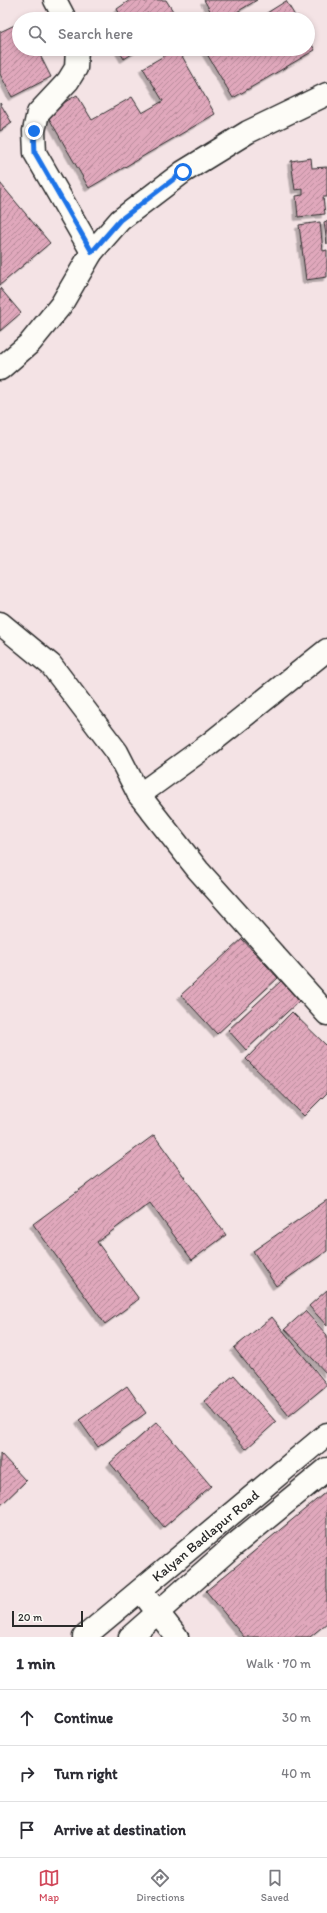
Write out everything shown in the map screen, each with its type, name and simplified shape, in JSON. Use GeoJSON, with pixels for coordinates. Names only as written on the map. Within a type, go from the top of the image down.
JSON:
{"type":"FeatureCollection","features":[{"type":"Feature","properties":{"kind":"street"},"geometry":{"type":"LineString","coordinates":[[55,0],[61,12]]}},
{"type":"Feature","properties":{"kind":"street"},"geometry":{"type":"LineString","coordinates":[[76,56],[76,68],[68,81],[38,114],[34,131],[35,153],[92,252]]}},
{"type":"Feature","properties":{"kind":"street"},"geometry":{"type":"LineString","coordinates":[[0,369],[30,343],[61,305],[92,252],[120,220],[183,172],[248,132],[327,94]]}},
{"type":"Feature","properties":{"kind":"street"},"geometry":{"type":"LineString","coordinates":[[0,623],[51,665],[117,752],[139,795],[198,870],[327,1014]]}},
{"type":"Feature","properties":{"kind":"street"},"geometry":{"type":"LineString","coordinates":[[139,795],[208,745],[327,650]]}},
{"type":"Feature","properties":{"kind":"street","name":"Kalyan Badlapur Road"},"geometry":{"type":"LineString","coordinates":[[84,1637],[141,1591],[327,1434]]}},
{"type":"Feature","properties":{"kind":"street","name":"Kalyan Badlapur Road"},"geometry":{"type":"LineString","coordinates":[[130,1637],[233,1546],[327,1469]]}},
{"type":"Feature","properties":{"kind":"street"},"geometry":{"type":"LineString","coordinates":[[141,1591],[177,1637]]}},
{"type":"Feature","properties":{"kind":"building"},"geometry":{"type":"Polygon","coordinates":[[[130,0],[143,0],[145,2],[148,0],[166,0],[174,12],[119,12],[117,9],[130,0]]]}},
{"type":"Feature","properties":{"kind":"building"},"geometry":{"type":"Polygon","coordinates":[[[204,0],[257,0],[237,12],[211,12],[204,0]]]}},
{"type":"Feature","properties":{"kind":"building"},"geometry":{"type":"Polygon","coordinates":[[[286,1],[293,12],[268,12],[286,1]]]}},
{"type":"Feature","properties":{"kind":"building"},"geometry":{"type":"Polygon","coordinates":[[[12,26],[12,56],[40,56],[51,77],[12,97],[0,74],[0,32],[12,26]]]}},
{"type":"Feature","properties":{"kind":"building"},"geometry":{"type":"Polygon","coordinates":[[[164,56],[182,56],[215,114],[89,188],[46,113],[77,95],[92,120],[132,97],[142,113],[163,101],[143,68],[164,56]]]}},
{"type":"Feature","properties":{"kind":"building"},"geometry":{"type":"Polygon","coordinates":[[[208,56],[305,56],[233,98],[208,56]]]}},
{"type":"Feature","properties":{"kind":"building"},"geometry":{"type":"Polygon","coordinates":[[[0,103],[12,123],[0,131],[0,103]]]}},
{"type":"Feature","properties":{"kind":"building"},"geometry":{"type":"Polygon","coordinates":[[[311,158],[312,168],[327,167],[327,197],[323,197],[325,214],[298,217],[296,196],[303,195],[303,189],[295,190],[291,161],[311,158]]]}},
{"type":"Feature","properties":{"kind":"building"},"geometry":{"type":"Polygon","coordinates":[[[0,183],[50,243],[0,285],[0,183]]]}},
{"type":"Feature","properties":{"kind":"building"},"geometry":{"type":"Polygon","coordinates":[[[327,221],[327,244],[324,222],[327,221]]]}},
{"type":"Feature","properties":{"kind":"building"},"geometry":{"type":"Polygon","coordinates":[[[320,222],[323,251],[327,250],[327,277],[306,280],[299,225],[320,222]]]}},
{"type":"Feature","properties":{"kind":"building"},"geometry":{"type":"Polygon","coordinates":[[[0,288],[21,313],[0,331],[0,288]]]}},
{"type":"Feature","properties":{"kind":"building"},"geometry":{"type":"Polygon","coordinates":[[[242,939],[278,978],[217,1034],[181,995],[242,939]]]}},
{"type":"Feature","properties":{"kind":"building"},"geometry":{"type":"Polygon","coordinates":[[[281,981],[299,1001],[246,1050],[228,1030],[281,981]]]}},
{"type":"Feature","properties":{"kind":"building"},"geometry":{"type":"Polygon","coordinates":[[[292,1012],[327,1046],[327,1093],[304,1116],[246,1059],[292,1012]]]}},
{"type":"Feature","properties":{"kind":"building"},"geometry":{"type":"Polygon","coordinates":[[[154,1135],[226,1235],[192,1260],[150,1203],[97,1242],[139,1299],[105,1324],[33,1224],[154,1135]]]}},
{"type":"Feature","properties":{"kind":"building"},"geometry":{"type":"Polygon","coordinates":[[[327,1200],[327,1251],[276,1286],[253,1251],[327,1200]]]}},
{"type":"Feature","properties":{"kind":"building"},"geometry":{"type":"Polygon","coordinates":[[[327,1290],[327,1326],[309,1306],[327,1290]]]}},
{"type":"Feature","properties":{"kind":"building"},"geometry":{"type":"Polygon","coordinates":[[[305,1311],[327,1335],[327,1374],[285,1329],[305,1311]]]}},
{"type":"Feature","properties":{"kind":"building"},"geometry":{"type":"Polygon","coordinates":[[[272,1317],[327,1385],[289,1416],[234,1348],[272,1317]]]}},
{"type":"Feature","properties":{"kind":"building"},"geometry":{"type":"Polygon","coordinates":[[[234,1375],[276,1422],[246,1449],[204,1401],[234,1375]]]}},
{"type":"Feature","properties":{"kind":"building"},"geometry":{"type":"Polygon","coordinates":[[[127,1386],[146,1413],[98,1447],[79,1420],[127,1386]]]}},
{"type":"Feature","properties":{"kind":"building"},"geometry":{"type":"Polygon","coordinates":[[[157,1422],[211,1486],[164,1527],[110,1463],[157,1422]]]}},
{"type":"Feature","properties":{"kind":"building"},"geometry":{"type":"Polygon","coordinates":[[[0,1453],[26,1481],[0,1506],[0,1453]]]}},
{"type":"Feature","properties":{"kind":"building"},"geometry":{"type":"Polygon","coordinates":[[[327,1491],[327,1623],[310,1637],[244,1637],[206,1591],[327,1491]]]}},
{"type":"Feature","properties":{"kind":"route"},"geometry":{"type":"LineString","coordinates":[[34,131],[35,153],[92,252],[120,220],[183,172]]}}]}
